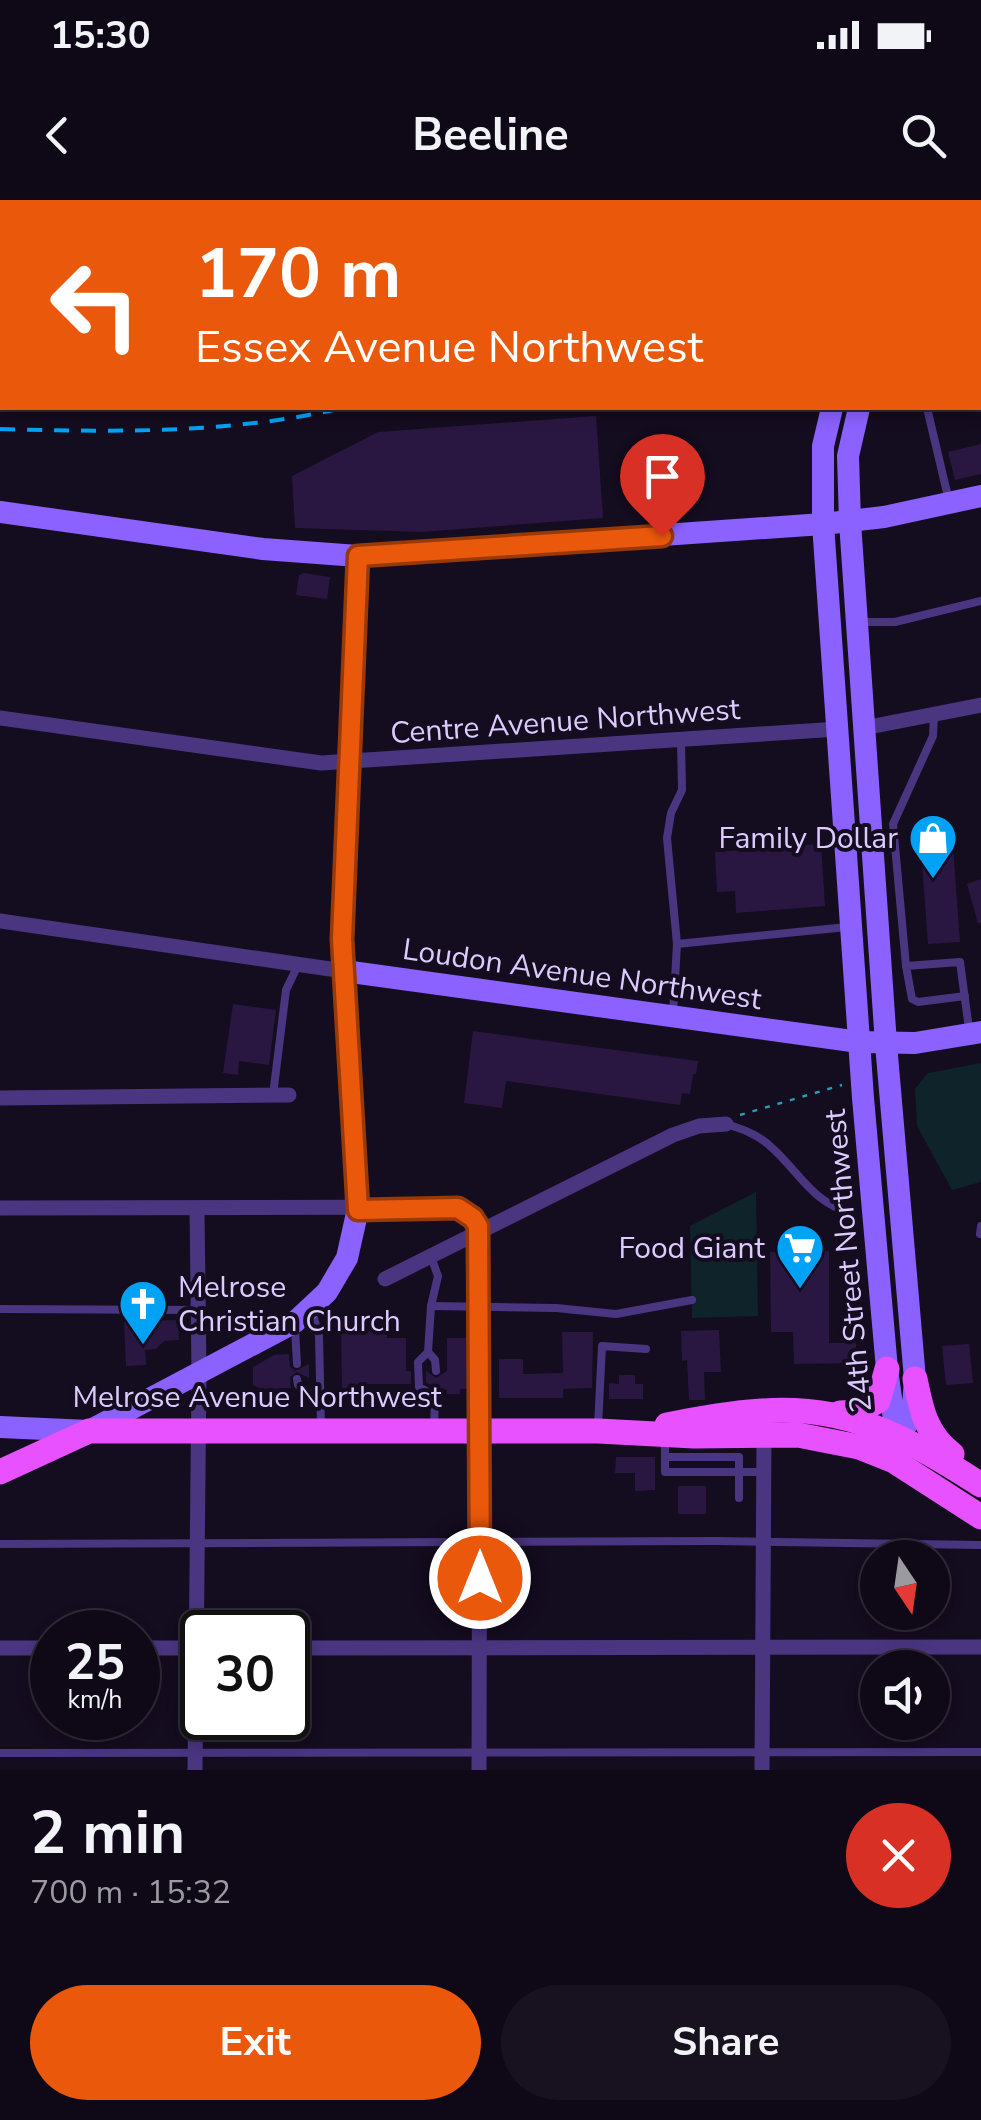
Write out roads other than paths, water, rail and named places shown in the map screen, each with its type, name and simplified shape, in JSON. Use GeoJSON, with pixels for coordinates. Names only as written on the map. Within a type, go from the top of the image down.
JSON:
{"type":"FeatureCollection","features":[{"type":"Feature","properties":{"kind":"main road"},"geometry":{"type":"LineString","coordinates":[[833,1414],[858,1412],[878,1402],[887,1369]]}},
{"type":"Feature","properties":{"kind":"main road"},"geometry":{"type":"LineString","coordinates":[[916,1379],[922,1412],[936,1442],[981,1474]]}},
{"type":"Feature","properties":{"kind":"main road","name":"Melrose Avenue Northwest"},"geometry":{"type":"LineString","coordinates":[[89,1431],[633,1432],[750,1411],[797,1410],[872,1424],[981,1484]]}},
{"type":"Feature","properties":{"kind":"main road"},"geometry":{"type":"LineString","coordinates":[[764,1436],[780,1425],[791,1424],[869,1439],[896,1434],[908,1462],[926,1481]]}},
{"type":"Feature","properties":{"kind":"main road"},"geometry":{"type":"LineString","coordinates":[[0,1472],[89,1431]]}},
{"type":"Feature","properties":{"kind":"main road","name":"Melrose Avenue Northwest"},"geometry":{"type":"LineString","coordinates":[[633,1432],[665,1446],[798,1436],[858,1447],[894,1461],[981,1517]]}},
{"type":"Feature","properties":{"kind":"street","name":"24th Street Northwest"},"geometry":{"type":"LineString","coordinates":[[832,410],[823,446],[823,524],[859,1042],[896,1434]]}},
{"type":"Feature","properties":{"kind":"street","name":"24th Street Northwest"},"geometry":{"type":"LineString","coordinates":[[860,410],[848,456],[850,522],[870,810],[883,844],[880,944],[886,1044],[916,1379],[912,1419],[896,1434]]}},
{"type":"Feature","properties":{"kind":"street"},"geometry":{"type":"LineString","coordinates":[[0,512],[263,550],[358,556],[850,522],[981,496]]}},
{"type":"Feature","properties":{"kind":"street"},"geometry":{"type":"LineString","coordinates":[[89,1431],[270,1337],[304,1315],[333,1284],[347,1258],[358,1210],[344,972],[358,556]]}},
{"type":"Feature","properties":{"kind":"street"},"geometry":{"type":"LineString","coordinates":[[864,728],[981,705]]}},
{"type":"Feature","properties":{"kind":"street","name":"Centre Avenue Northwest"},"geometry":{"type":"LineString","coordinates":[[0,718],[321,763],[838,729]]}},
{"type":"Feature","properties":{"kind":"street","name":"Loudon Avenue Northwest"},"geometry":{"type":"LineString","coordinates":[[0,921],[859,1042],[926,1042],[975,1033]]}},
{"type":"Feature","properties":{"kind":"street"},"geometry":{"type":"LineString","coordinates":[[0,1098],[281,1095]]}},
{"type":"Feature","properties":{"kind":"street"},"geometry":{"type":"LineString","coordinates":[[386,1279],[673,1135],[700,1126],[726,1124]]}},
{"type":"Feature","properties":{"kind":"street"},"geometry":{"type":"LineString","coordinates":[[0,1208],[458,1208],[473,1218],[479,1233],[480,1308],[480,1762]]}},
{"type":"Feature","properties":{"kind":"street"},"geometry":{"type":"LineString","coordinates":[[197,1209],[199,1374],[194,1543],[197,1610]]}},
{"type":"Feature","properties":{"kind":"street","name":"Melrose Avenue Northwest"},"geometry":{"type":"LineString","coordinates":[[0,1427],[89,1431]]}},
{"type":"Feature","properties":{"kind":"street"},"geometry":{"type":"LineString","coordinates":[[762,1762],[764,1436]]}},
{"type":"Feature","properties":{"kind":"street"},"geometry":{"type":"LineString","coordinates":[[310,1648],[981,1647]]}},
{"type":"Feature","properties":{"kind":"street"},"geometry":{"type":"LineString","coordinates":[[0,1648],[30,1648]]}},
{"type":"Feature","properties":{"kind":"lane"},"geometry":{"type":"LineString","coordinates":[[928,410],[950,503]]}},
{"type":"Feature","properties":{"kind":"lane"},"geometry":{"type":"LineString","coordinates":[[856,621],[895,622],[981,601]]}},
{"type":"Feature","properties":{"kind":"lane"},"geometry":{"type":"LineString","coordinates":[[934,715],[933,736],[883,844],[912,999],[918,1002],[965,996]]}},
{"type":"Feature","properties":{"kind":"lane"},"geometry":{"type":"LineString","coordinates":[[673,1016],[676,944],[667,838],[671,813],[682,790],[681,741]]}},
{"type":"Feature","properties":{"kind":"lane"},"geometry":{"type":"LineString","coordinates":[[870,810],[897,813]]}},
{"type":"Feature","properties":{"kind":"lane"},"geometry":{"type":"LineString","coordinates":[[676,944],[851,926]]}},
{"type":"Feature","properties":{"kind":"lane"},"geometry":{"type":"LineString","coordinates":[[880,944],[904,943]]}},
{"type":"Feature","properties":{"kind":"lane"},"geometry":{"type":"LineString","coordinates":[[882,977],[960,962],[975,1033]]}},
{"type":"Feature","properties":{"kind":"lane"},"geometry":{"type":"LineString","coordinates":[[281,1095],[286,990],[298,965]]}},
{"type":"Feature","properties":{"kind":"lane"},"geometry":{"type":"LineString","coordinates":[[726,1124],[746,1130],[768,1144],[818,1197],[833,1208],[850,1212]]}},
{"type":"Feature","properties":{"kind":"lane"},"geometry":{"type":"LineString","coordinates":[[980,1234],[981,1226]]}},
{"type":"Feature","properties":{"kind":"lane"},"geometry":{"type":"LineString","coordinates":[[431,1257],[438,1276],[431,1306],[428,1352],[418,1362],[418,1387],[435,1391],[434,1430]]}},
{"type":"Feature","properties":{"kind":"lane"},"geometry":{"type":"LineString","coordinates":[[431,1306],[556,1308],[616,1314],[692,1300]]}},
{"type":"Feature","properties":{"kind":"lane"},"geometry":{"type":"LineString","coordinates":[[0,1308],[196,1310]]}},
{"type":"Feature","properties":{"kind":"lane"},"geometry":{"type":"LineString","coordinates":[[882,1315],[909,1313]]}},
{"type":"Feature","properties":{"kind":"lane"},"geometry":{"type":"LineString","coordinates":[[297,1364],[304,1315]]}},
{"type":"Feature","properties":{"kind":"lane"},"geometry":{"type":"LineString","coordinates":[[304,1315],[318,1336],[321,1430]]}},
{"type":"Feature","properties":{"kind":"lane"},"geometry":{"type":"LineString","coordinates":[[598,1431],[602,1346],[646,1349]]}},
{"type":"Feature","properties":{"kind":"lane"},"geometry":{"type":"LineString","coordinates":[[428,1352],[435,1360],[436,1370]]}},
{"type":"Feature","properties":{"kind":"lane"},"geometry":{"type":"LineString","coordinates":[[298,1378],[298,1385],[306,1393],[320,1395]]}},
{"type":"Feature","properties":{"kind":"lane"},"geometry":{"type":"LineString","coordinates":[[739,1498],[739,1472],[739,1457],[665,1446],[665,1472],[739,1472],[764,1472]]}},
{"type":"Feature","properties":{"kind":"lane"},"geometry":{"type":"LineString","coordinates":[[0,1544],[981,1545]]}},
{"type":"Feature","properties":{"kind":"lane"},"geometry":{"type":"LineString","coordinates":[[0,1753],[195,1762],[762,1762],[981,1752]]}},
{"type":"Feature","properties":{"kind":"railway"},"geometry":{"type":"LineString","coordinates":[[0,429],[129,431],[215,427],[332,410]]}},
{"type":"Feature","properties":{"kind":"place","name":"Family Dollar"},"geometry":{"type":"Point","coordinates":[933,880]}},
{"type":"Feature","properties":{"kind":"place","name":"Food Giant"},"geometry":{"type":"Point","coordinates":[800,1290]}},
{"type":"Feature","properties":{"kind":"place","name":"Melrose Christian Church"},"geometry":{"type":"Point","coordinates":[143,1346]}}]}
